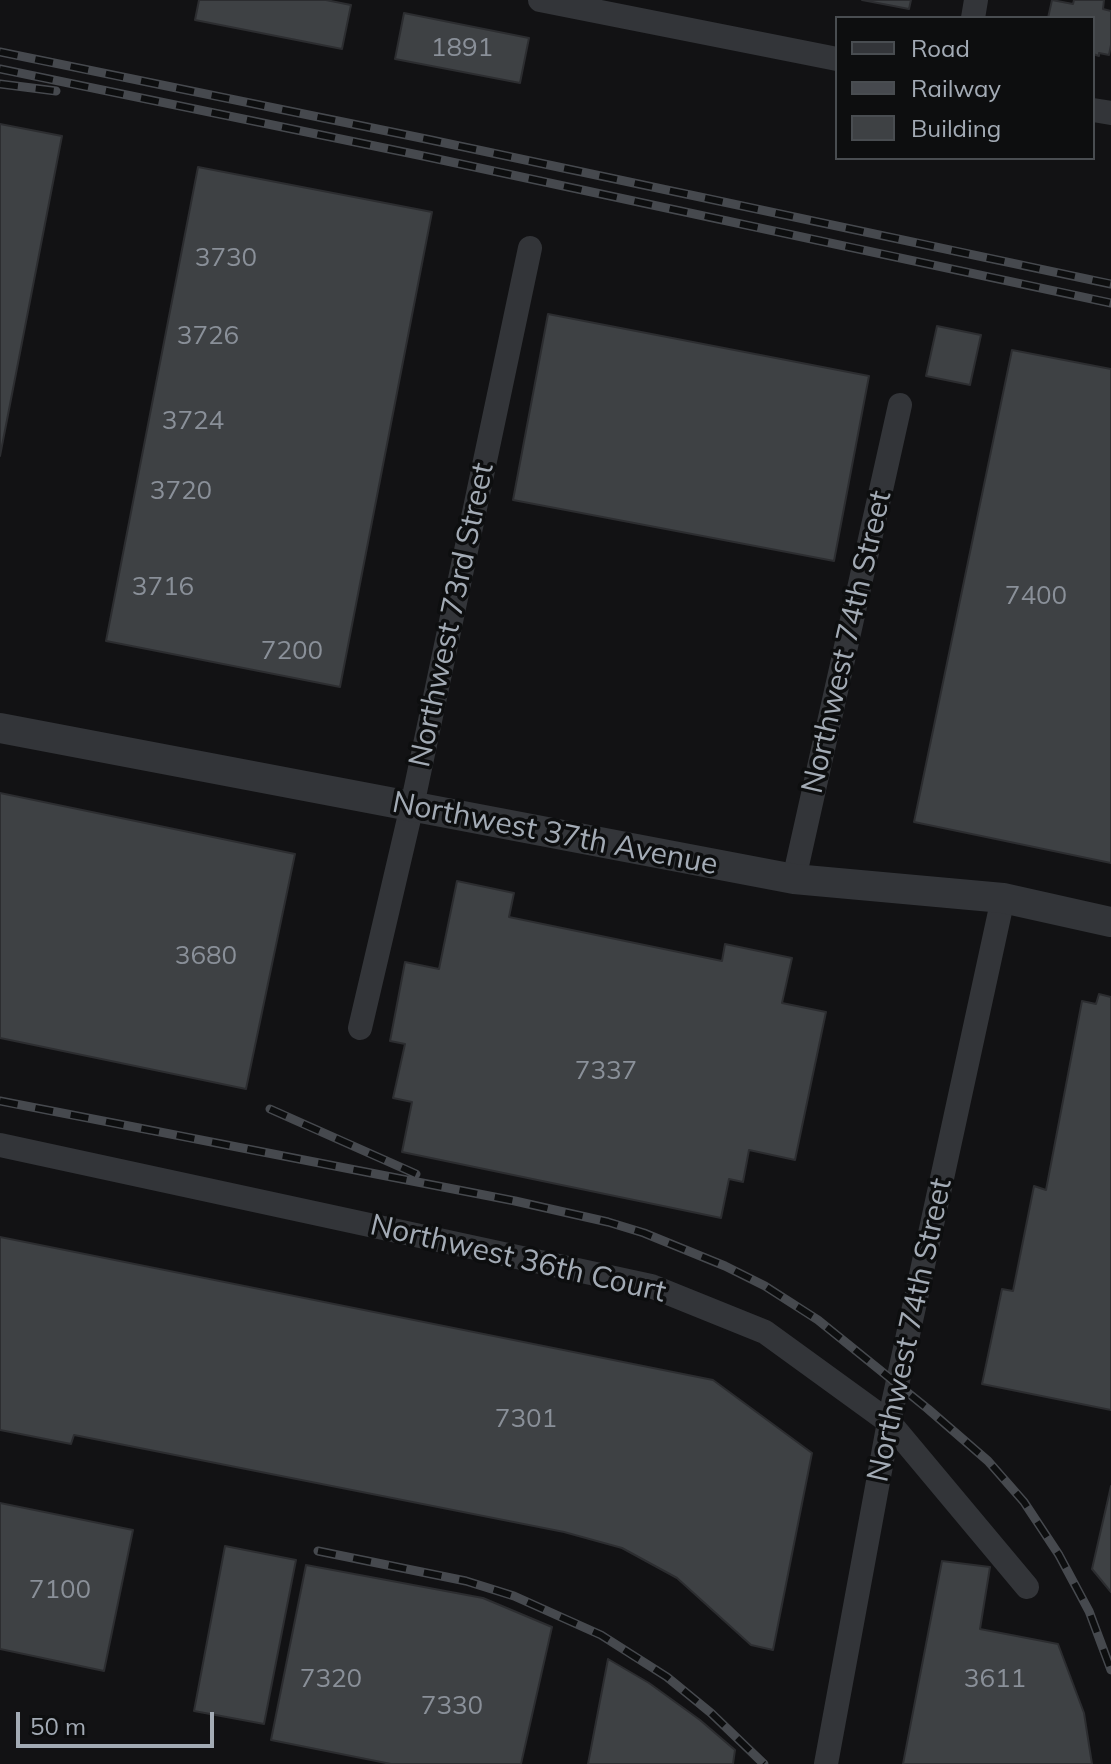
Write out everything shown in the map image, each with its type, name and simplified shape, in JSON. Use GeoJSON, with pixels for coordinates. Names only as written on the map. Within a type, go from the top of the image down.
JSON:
{"type":"FeatureCollection","features":[{"type":"Feature","properties":{"kind":"street"},"geometry":{"type":"LineString","coordinates":[[540,0],[570,3],[835,59]]}},
{"type":"Feature","properties":{"kind":"street","name":"Northwest 73rd Street"},"geometry":{"type":"LineString","coordinates":[[360,1028],[412,806],[530,248]]}},
{"type":"Feature","properties":{"kind":"street","name":"Northwest 74th Street"},"geometry":{"type":"LineString","coordinates":[[794,879],[900,405]]}},
{"type":"Feature","properties":{"kind":"street","name":"Northwest 37th Avenue"},"geometry":{"type":"LineString","coordinates":[[0,728],[794,879],[1003,898],[1111,922]]}},
{"type":"Feature","properties":{"kind":"street","name":"Northwest 74th Street"},"geometry":{"type":"LineString","coordinates":[[826,1764],[889,1422],[1003,898]]}},
{"type":"Feature","properties":{"kind":"street","name":"Northwest 36th Court"},"geometry":{"type":"LineString","coordinates":[[0,1145],[651,1286],[765,1332],[889,1422],[1027,1587]]}},
{"type":"Feature","properties":{"kind":"building"},"geometry":{"type":"Polygon","coordinates":[[[199,0],[326,0],[351,5],[342,49],[195,20],[199,0]]]}},
{"type":"Feature","properties":{"kind":"building"},"geometry":{"type":"Polygon","coordinates":[[[862,0],[911,0],[909,9],[862,0]]]}},
{"type":"Feature","properties":{"kind":"building"},"geometry":{"type":"Polygon","coordinates":[[[1052,0],[1073,4],[1074,0],[1104,0],[1103,9],[1111,11],[1109,55],[1095,55],[1095,16],[1048,16],[1052,0]]]}},
{"type":"Feature","properties":{"kind":"building"},"geometry":{"type":"Polygon","coordinates":[[[404,13],[529,38],[520,83],[395,59],[404,13]]]}},
{"type":"Feature","properties":{"kind":"building"},"geometry":{"type":"Polygon","coordinates":[[[0,124],[62,136],[0,456],[0,124]]]}},
{"type":"Feature","properties":{"kind":"building"},"geometry":{"type":"Polygon","coordinates":[[[198,167],[432,212],[340,687],[106,641],[198,167]]]}},
{"type":"Feature","properties":{"kind":"building"},"geometry":{"type":"Polygon","coordinates":[[[548,314],[869,376],[834,561],[513,500],[548,314]]]}},
{"type":"Feature","properties":{"kind":"building"},"geometry":{"type":"Polygon","coordinates":[[[937,326],[981,335],[970,385],[926,376],[937,326]]]}},
{"type":"Feature","properties":{"kind":"building"},"geometry":{"type":"Polygon","coordinates":[[[1012,350],[1111,369],[1111,863],[914,822],[1012,350]]]}},
{"type":"Feature","properties":{"kind":"building"},"geometry":{"type":"Polygon","coordinates":[[[0,793],[295,854],[246,1089],[0,1038],[0,793]]]}},
{"type":"Feature","properties":{"kind":"building"},"geometry":{"type":"Polygon","coordinates":[[[457,881],[514,893],[509,917],[722,961],[725,944],[792,958],[782,1003],[826,1012],[795,1160],[749,1150],[743,1182],[729,1179],[721,1218],[402,1152],[412,1102],[393,1098],[405,1044],[390,1041],[405,962],[439,969],[457,881]]]}},
{"type":"Feature","properties":{"kind":"building"},"geometry":{"type":"Polygon","coordinates":[[[1099,994],[1111,997],[1111,1410],[982,1384],[1002,1289],[1013,1291],[1034,1186],[1046,1190],[1082,1001],[1096,1004],[1099,994]]]}},
{"type":"Feature","properties":{"kind":"building"},"geometry":{"type":"Polygon","coordinates":[[[0,1237],[713,1380],[812,1453],[773,1650],[751,1645],[677,1578],[622,1548],[564,1532],[74,1435],[71,1444],[0,1430],[0,1237]]]}},
{"type":"Feature","properties":{"kind":"building"},"geometry":{"type":"Polygon","coordinates":[[[1111,1486],[1111,1592],[1092,1569],[1111,1486]]]}},
{"type":"Feature","properties":{"kind":"building"},"geometry":{"type":"Polygon","coordinates":[[[0,1503],[133,1530],[104,1671],[0,1649],[0,1503]]]}},
{"type":"Feature","properties":{"kind":"building"},"geometry":{"type":"Polygon","coordinates":[[[225,1546],[296,1560],[264,1724],[194,1711],[225,1546]]]}},
{"type":"Feature","properties":{"kind":"building"},"geometry":{"type":"Polygon","coordinates":[[[942,1561],[990,1567],[980,1629],[1058,1644],[1084,1713],[1092,1764],[903,1764],[942,1561]]]}},
{"type":"Feature","properties":{"kind":"building"},"geometry":{"type":"Polygon","coordinates":[[[306,1565],[483,1598],[552,1627],[521,1764],[391,1764],[271,1740],[306,1565]]]}},
{"type":"Feature","properties":{"kind":"building"},"geometry":{"type":"Polygon","coordinates":[[[608,1659],[649,1683],[700,1720],[735,1750],[733,1764],[588,1764],[608,1659]]]}},
{"type":"Feature","properties":{"kind":"railway"},"geometry":{"type":"LineString","coordinates":[[0,52],[1111,284]]}},
{"type":"Feature","properties":{"kind":"railway"},"geometry":{"type":"LineString","coordinates":[[0,69],[1111,303]]}},
{"type":"Feature","properties":{"kind":"railway"},"geometry":{"type":"LineString","coordinates":[[0,84],[56,91]]}},
{"type":"Feature","properties":{"kind":"railway"},"geometry":{"type":"LineString","coordinates":[[0,1101],[515,1201],[608,1222],[725,1266],[765,1286],[818,1320],[988,1461],[1024,1502],[1059,1555],[1089,1611],[1111,1670]]}},
{"type":"Feature","properties":{"kind":"railway"},"geometry":{"type":"LineString","coordinates":[[270,1109],[416,1174]]}},
{"type":"Feature","properties":{"kind":"railway"},"geometry":{"type":"LineString","coordinates":[[318,1551],[466,1581],[514,1596],[601,1635],[667,1677],[711,1713],[764,1764]]}}]}
